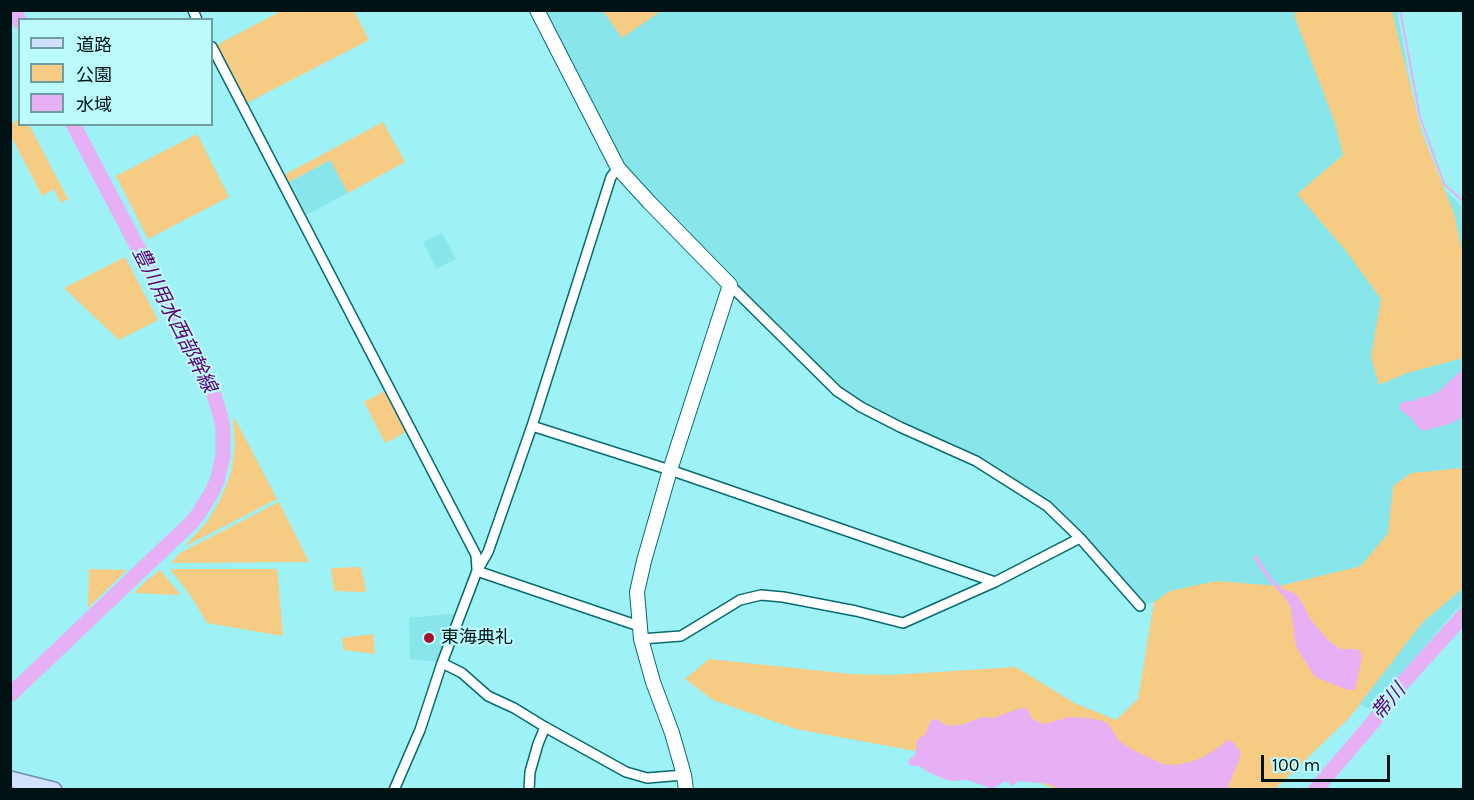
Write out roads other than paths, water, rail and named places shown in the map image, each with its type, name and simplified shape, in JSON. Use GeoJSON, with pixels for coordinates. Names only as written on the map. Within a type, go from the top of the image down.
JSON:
{"type":"FeatureCollection","features":[{"type":"Feature","properties":{"kind":"main road"},"geometry":{"type":"LineString","coordinates":[[12,781],[54,789]]}},
{"type":"Feature","properties":{"kind":"street"},"geometry":{"type":"LineString","coordinates":[[537,10],[618,168],[730,285],[837,391],[900,428],[976,461],[1047,506],[1080,538],[1140,606]]}},
{"type":"Feature","properties":{"kind":"street"},"geometry":{"type":"LineString","coordinates":[[213,49],[476,555],[477,572]]}},
{"type":"Feature","properties":{"kind":"street"},"geometry":{"type":"LineString","coordinates":[[394,789],[420,730],[442,663],[477,572],[488,552],[532,426],[611,177],[618,168]]}},
{"type":"Feature","properties":{"kind":"street"},"geometry":{"type":"LineString","coordinates":[[686,789],[672,733],[653,682],[640,632],[637,592],[670,470],[730,285]]}},
{"type":"Feature","properties":{"kind":"street"},"geometry":{"type":"LineString","coordinates":[[532,426],[670,470],[995,582]]}},
{"type":"Feature","properties":{"kind":"street"},"geometry":{"type":"LineString","coordinates":[[477,572],[640,632],[681,636],[740,600],[760,595],[783,597],[856,611],[903,623],[995,582],[1080,538]]}},
{"type":"Feature","properties":{"kind":"street"},"geometry":{"type":"LineString","coordinates":[[442,663],[462,673],[488,696],[514,708],[626,772],[647,778],[684,775]]}},
{"type":"Feature","properties":{"kind":"street"},"geometry":{"type":"LineString","coordinates":[[529,789],[530,772],[545,727]]}},
{"type":"Feature","properties":{"kind":"water"},"geometry":{"type":"Polygon","coordinates":[[[1463,369],[1463,417],[1449,424],[1423,431],[1399,409],[1400,404],[1405,401],[1414,401],[1438,392],[1463,369]]]}},
{"type":"Feature","properties":{"kind":"water"},"geometry":{"type":"Polygon","coordinates":[[[1256,555],[1273,580],[1283,589],[1296,594],[1310,619],[1329,641],[1340,649],[1360,651],[1362,657],[1355,689],[1348,690],[1317,678],[1313,674],[1296,647],[1291,609],[1287,600],[1270,582],[1253,558],[1256,555]]]}},
{"type":"Feature","properties":{"kind":"water"},"geometry":{"type":"Polygon","coordinates":[[[1024,708],[1029,711],[1031,718],[1045,724],[1069,717],[1103,721],[1109,725],[1119,741],[1163,764],[1175,765],[1191,762],[1205,756],[1227,740],[1232,741],[1241,754],[1227,790],[1062,790],[1050,784],[1018,781],[1013,786],[1008,782],[1003,782],[991,788],[967,780],[944,779],[908,763],[915,755],[917,741],[925,735],[931,720],[936,719],[948,726],[964,724],[982,717],[993,718],[1024,708]]]}},
{"type":"Feature","properties":{"kind":"waterway","name":"豊川用水西部幹線"},"geometry":{"type":"LineString","coordinates":[[14,10],[18,18]]}},
{"type":"Feature","properties":{"kind":"waterway"},"geometry":{"type":"LineString","coordinates":[[1400,10],[1420,117],[1444,184],[1464,202]]}},
{"type":"Feature","properties":{"kind":"waterway","name":"豊川用水西部幹線"},"geometry":{"type":"LineString","coordinates":[[10,695],[192,522],[212,492],[223,456],[223,428],[212,389],[74,126]]}},
{"type":"Feature","properties":{"kind":"waterway","name":"帯川"},"geometry":{"type":"LineString","coordinates":[[1315,790],[1374,721],[1388,699],[1464,615]]}},
{"type":"Feature","properties":{"kind":"place","name":"東海典礼"},"geometry":{"type":"Point","coordinates":[429,638]}}]}
